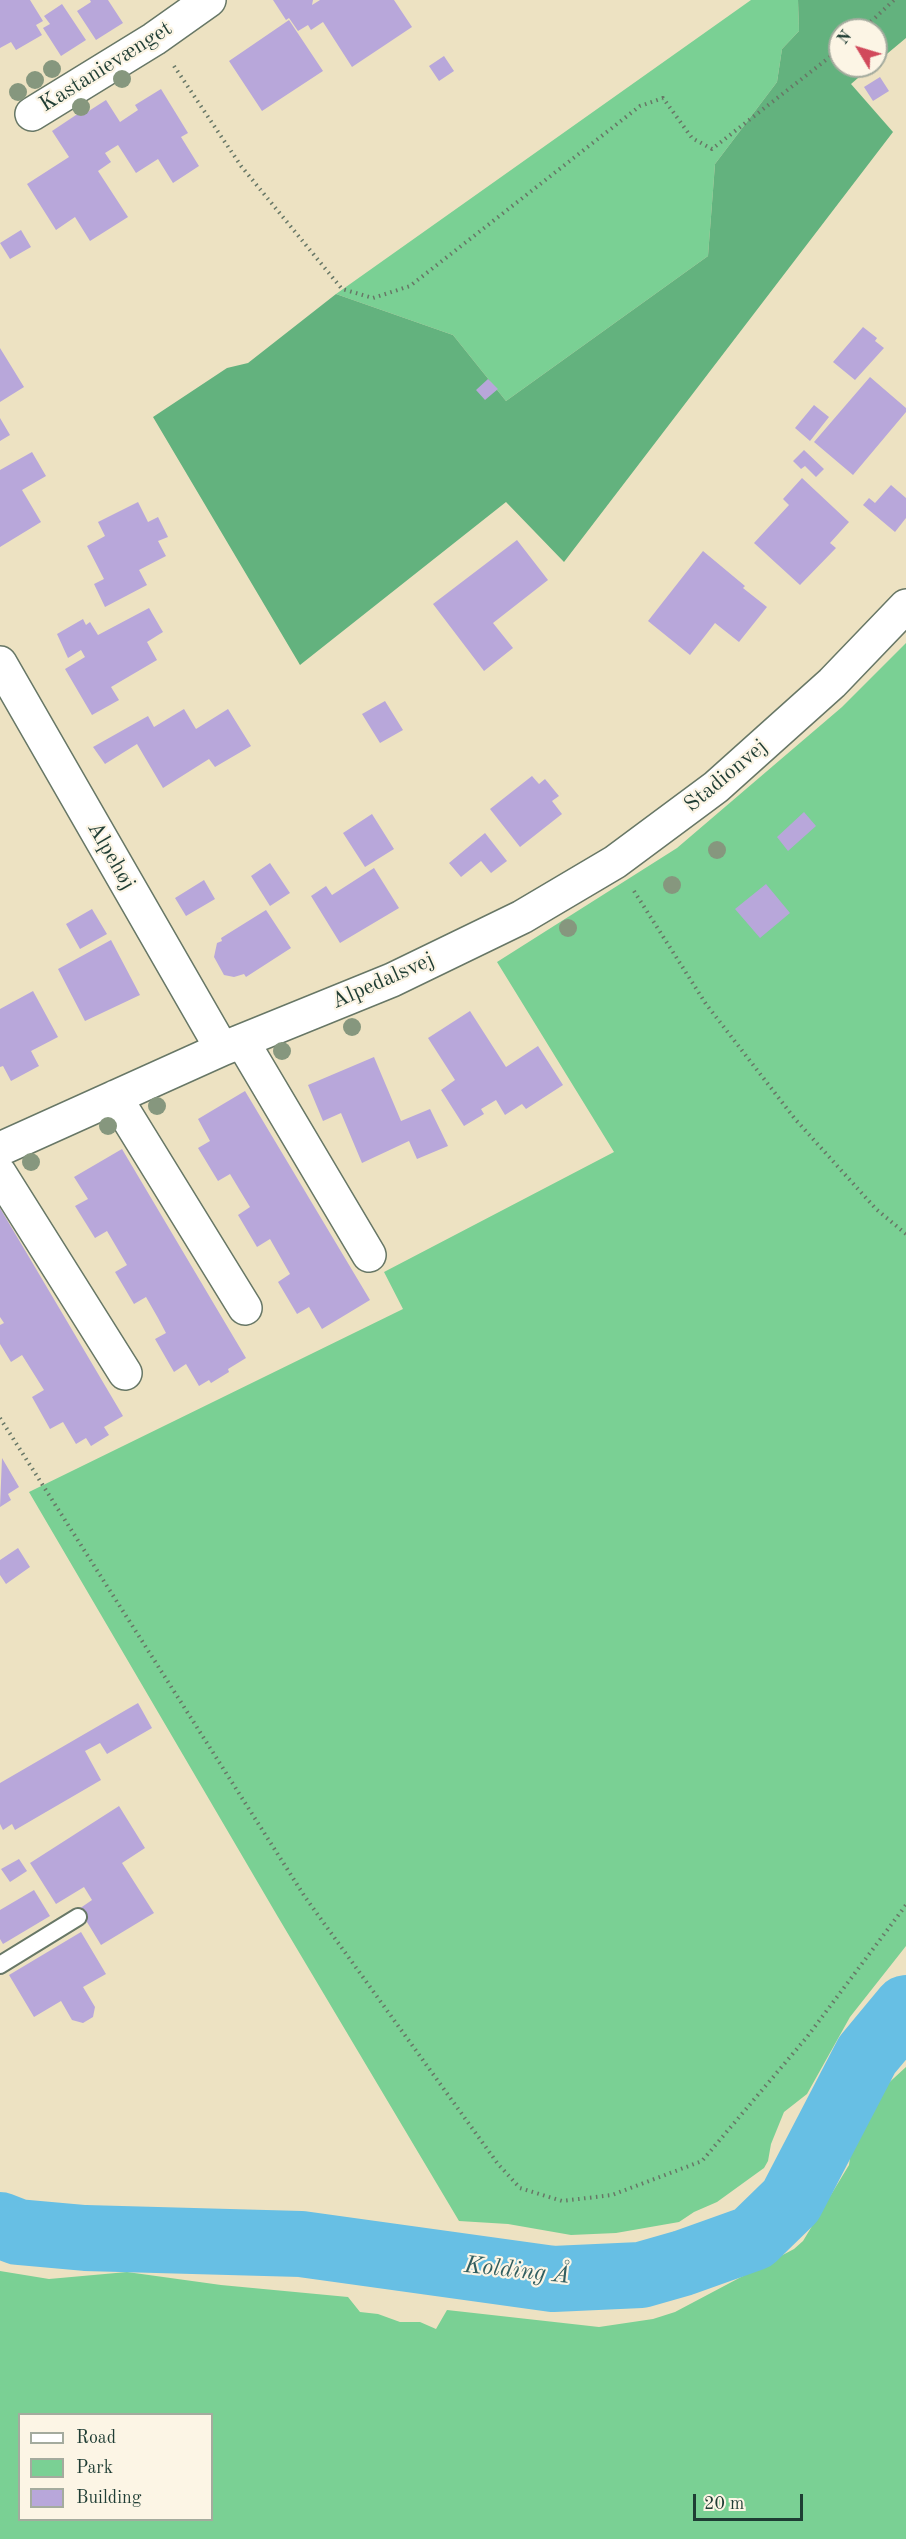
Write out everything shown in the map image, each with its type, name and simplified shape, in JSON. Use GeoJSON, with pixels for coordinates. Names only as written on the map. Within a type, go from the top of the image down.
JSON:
{"type":"FeatureCollection","features":[{"type":"Feature","properties":{"kind":"street","name":"Kastanievænget"},"geometry":{"type":"LineString","coordinates":[[32,114],[154,39],[209,0]]}},
{"type":"Feature","properties":{"kind":"street","name":"Stadionvej"},"geometry":{"type":"LineString","coordinates":[[522,917],[615,862],[716,787],[832,683],[906,606]]}},
{"type":"Feature","properties":{"kind":"street","name":"Alpehøj"},"geometry":{"type":"LineString","coordinates":[[0,663],[232,1045]]}},
{"type":"Feature","properties":{"kind":"street","name":"Alpedalsvej"},"geometry":{"type":"LineString","coordinates":[[0,1149],[232,1045],[392,980],[522,917]]}},
{"type":"Feature","properties":{"kind":"street"},"geometry":{"type":"LineString","coordinates":[[232,1045],[369,1255]]}},
{"type":"Feature","properties":{"kind":"street"},"geometry":{"type":"LineString","coordinates":[[115,1097],[245,1308]]}},
{"type":"Feature","properties":{"kind":"street"},"geometry":{"type":"LineString","coordinates":[[0,1174],[125,1373]]}},
{"type":"Feature","properties":{"kind":"lane"},"geometry":{"type":"LineString","coordinates":[[0,1965],[78,1917]]}},
{"type":"Feature","properties":{"kind":"path"},"geometry":{"type":"LineString","coordinates":[[875,18],[894,0]]}},
{"type":"Feature","properties":{"kind":"path"},"geometry":{"type":"LineString","coordinates":[[154,39],[186,82],[241,166],[342,289],[374,298],[410,286],[640,106],[663,98],[692,138],[712,149],[828,59]]}},
{"type":"Feature","properties":{"kind":"path"},"geometry":{"type":"LineString","coordinates":[[615,862],[706,1004],[795,1119],[876,1209],[906,1234]]}},
{"type":"Feature","properties":{"kind":"path"},"geometry":{"type":"LineString","coordinates":[[0,1418],[305,1897],[498,2164],[520,2188],[562,2201],[612,2195],[702,2161],[807,2037],[906,1905]]}},
{"type":"Feature","properties":{"kind":"green space"},"geometry":{"type":"Polygon","coordinates":[[[751,0],[798,0],[799,31],[782,49],[777,82],[715,164],[708,256],[506,401],[453,335],[336,294],[751,0]]]}},
{"type":"Feature","properties":{"kind":"green space"},"geometry":{"type":"Polygon","coordinates":[[[798,0],[906,0],[906,38],[888,53],[888,18],[828,18],[828,78],[858,78],[851,84],[893,132],[564,562],[506,502],[300,665],[153,417],[227,368],[248,363],[336,294],[453,335],[506,401],[708,256],[715,164],[777,82],[782,49],[799,31],[798,0]]]}},
{"type":"Feature","properties":{"kind":"green space"},"geometry":{"type":"Polygon","coordinates":[[[906,643],[906,1946],[850,2017],[807,2094],[784,2112],[764,2168],[717,2202],[694,2212],[679,2222],[616,2233],[571,2235],[508,2224],[459,2221],[29,1492],[403,1309],[384,1272],[614,1152],[497,962],[677,848],[842,707],[906,643]]]}},
{"type":"Feature","properties":{"kind":"green space"},"geometry":{"type":"Polygon","coordinates":[[[906,2067],[906,2539],[0,2539],[0,2271],[49,2279],[127,2272],[221,2285],[348,2297],[360,2312],[378,2314],[400,2322],[420,2322],[436,2329],[447,2310],[599,2327],[653,2319],[675,2312],[794,2249],[803,2241],[849,2165],[851,2151],[862,2133],[862,2122],[882,2089],[906,2067]]]}},
{"type":"Feature","properties":{"kind":"building"},"geometry":{"type":"Polygon","coordinates":[[[0,0],[30,0],[43,21],[36,25],[42,35],[16,50],[11,42],[0,48],[0,0]]]}},
{"type":"Feature","properties":{"kind":"building"},"geometry":{"type":"Polygon","coordinates":[[[90,0],[108,0],[123,23],[96,40],[77,11],[91,2],[90,0]]]}},
{"type":"Feature","properties":{"kind":"building"},"geometry":{"type":"Polygon","coordinates":[[[273,0],[313,0],[312,5],[320,0],[394,0],[412,27],[352,67],[323,22],[311,30],[308,25],[298,31],[289,18],[286,20],[273,0]]]}},
{"type":"Feature","properties":{"kind":"building"},"geometry":{"type":"Polygon","coordinates":[[[62,4],[86,40],[61,56],[43,28],[50,24],[44,16],[62,4]]]}},
{"type":"Feature","properties":{"kind":"building"},"geometry":{"type":"Polygon","coordinates":[[[289,20],[323,71],[262,111],[229,61],[289,20]]]}},
{"type":"Feature","properties":{"kind":"building"},"geometry":{"type":"Polygon","coordinates":[[[444,56],[454,71],[439,81],[429,66],[444,56]]]}},
{"type":"Feature","properties":{"kind":"building"},"geometry":{"type":"Polygon","coordinates":[[[881,78],[889,91],[873,101],[864,87],[881,78]]]}},
{"type":"Feature","properties":{"kind":"building"},"geometry":{"type":"Polygon","coordinates":[[[161,89],[188,133],[181,137],[199,166],[173,183],[158,159],[136,173],[118,145],[105,153],[111,162],[98,171],[128,217],[90,241],[75,217],[56,230],[27,184],[69,157],[52,131],[79,113],[81,116],[106,100],[120,122],[138,110],[135,105],[161,89]]]}},
{"type":"Feature","properties":{"kind":"building"},"geometry":{"type":"Polygon","coordinates":[[[21,230],[31,247],[10,259],[0,243],[21,230]]]}},
{"type":"Feature","properties":{"kind":"building"},"geometry":{"type":"Polygon","coordinates":[[[863,327],[877,338],[875,341],[884,348],[855,380],[833,362],[863,327]]]}},
{"type":"Feature","properties":{"kind":"building"},"geometry":{"type":"Polygon","coordinates":[[[0,348],[24,387],[0,402],[0,348]]]}},
{"type":"Feature","properties":{"kind":"building"},"geometry":{"type":"Polygon","coordinates":[[[870,377],[906,408],[906,412],[853,475],[814,442],[870,377]]]}},
{"type":"Feature","properties":{"kind":"building"},"geometry":{"type":"Polygon","coordinates":[[[488,379],[498,389],[485,400],[476,390],[488,379]]]}},
{"type":"Feature","properties":{"kind":"building"},"geometry":{"type":"Polygon","coordinates":[[[814,405],[829,417],[810,441],[795,428],[814,405]]]}},
{"type":"Feature","properties":{"kind":"building"},"geometry":{"type":"Polygon","coordinates":[[[0,418],[10,435],[0,441],[0,418]]]}},
{"type":"Feature","properties":{"kind":"building"},"geometry":{"type":"Polygon","coordinates":[[[804,450],[824,469],[816,477],[805,466],[801,469],[793,461],[804,450]]]}},
{"type":"Feature","properties":{"kind":"building"},"geometry":{"type":"Polygon","coordinates":[[[32,452],[46,476],[22,490],[41,522],[0,547],[0,470],[32,452]]]}},
{"type":"Feature","properties":{"kind":"building"},"geometry":{"type":"Polygon","coordinates":[[[802,478],[849,522],[830,543],[836,548],[800,585],[754,543],[789,505],[783,499],[802,478]]]}},
{"type":"Feature","properties":{"kind":"building"},"geometry":{"type":"Polygon","coordinates":[[[891,485],[906,498],[906,518],[895,532],[863,505],[869,498],[875,503],[891,485]]]}},
{"type":"Feature","properties":{"kind":"building"},"geometry":{"type":"Polygon","coordinates":[[[138,502],[148,522],[158,517],[168,537],[158,541],[166,556],[139,570],[147,585],[105,607],[94,584],[104,579],[87,546],[105,536],[98,522],[138,502]]]}},
{"type":"Feature","properties":{"kind":"building"},"geometry":{"type":"Polygon","coordinates":[[[517,540],[548,580],[493,623],[513,648],[484,671],[433,604],[517,540]]]}},
{"type":"Feature","properties":{"kind":"building"},"geometry":{"type":"Polygon","coordinates":[[[703,551],[767,607],[739,642],[715,623],[690,655],[648,621],[703,551]]]}},
{"type":"Feature","properties":{"kind":"building"},"geometry":{"type":"Polygon","coordinates":[[[149,608],[163,632],[147,642],[157,660],[111,687],[119,700],[92,715],[65,669],[85,657],[81,650],[68,658],[57,634],[83,619],[86,625],[90,622],[98,635],[149,608]]]}},
{"type":"Feature","properties":{"kind":"building"},"geometry":{"type":"Polygon","coordinates":[[[385,701],[403,730],[380,743],[362,714],[385,701]]]}},
{"type":"Feature","properties":{"kind":"building"},"geometry":{"type":"Polygon","coordinates":[[[184,709],[196,729],[228,709],[251,746],[215,767],[209,759],[163,788],[137,744],[105,764],[93,747],[148,716],[154,727],[184,709]]]}},
{"type":"Feature","properties":{"kind":"building"},"geometry":{"type":"Polygon","coordinates":[[[532,776],[539,784],[545,779],[559,796],[552,801],[562,814],[520,847],[490,809],[532,776]]]}},
{"type":"Feature","properties":{"kind":"building"},"geometry":{"type":"Polygon","coordinates":[[[804,812],[816,826],[788,851],[777,837],[804,812]]]}},
{"type":"Feature","properties":{"kind":"building"},"geometry":{"type":"Polygon","coordinates":[[[372,814],[394,849],[365,867],[343,833],[372,814]]]}},
{"type":"Feature","properties":{"kind":"building"},"geometry":{"type":"Polygon","coordinates":[[[485,833],[507,861],[491,873],[481,861],[461,877],[449,863],[485,833]]]}},
{"type":"Feature","properties":{"kind":"building"},"geometry":{"type":"Polygon","coordinates":[[[270,863],[290,893],[270,906],[251,876],[270,863]]]}},
{"type":"Feature","properties":{"kind":"building"},"geometry":{"type":"Polygon","coordinates":[[[374,868],[399,908],[340,943],[311,896],[326,886],[332,895],[374,868]]]}},
{"type":"Feature","properties":{"kind":"building"},"geometry":{"type":"Polygon","coordinates":[[[204,880],[215,899],[186,916],[175,898],[204,880]]]}},
{"type":"Feature","properties":{"kind":"building"},"geometry":{"type":"Polygon","coordinates":[[[766,884],[790,913],[760,938],[735,909],[766,884]]]}},
{"type":"Feature","properties":{"kind":"building"},"geometry":{"type":"Polygon","coordinates":[[[92,909],[107,934],[80,949],[66,924],[92,909]]]}},
{"type":"Feature","properties":{"kind":"building"},"geometry":{"type":"Polygon","coordinates":[[[266,910],[291,948],[246,977],[244,974],[234,977],[224,975],[214,957],[217,943],[222,941],[221,938],[266,910]]]}},
{"type":"Feature","properties":{"kind":"building"},"geometry":{"type":"Polygon","coordinates":[[[111,940],[140,995],[85,1021],[58,969],[111,940]]]}},
{"type":"Feature","properties":{"kind":"building"},"geometry":{"type":"Polygon","coordinates":[[[33,991],[58,1037],[31,1051],[39,1066],[11,1081],[3,1066],[0,1067],[0,1009],[33,991]]]}},
{"type":"Feature","properties":{"kind":"building"},"geometry":{"type":"Polygon","coordinates":[[[470,1011],[506,1067],[538,1046],[563,1085],[526,1109],[522,1104],[505,1115],[496,1100],[481,1109],[484,1114],[464,1126],[441,1090],[455,1080],[428,1038],[470,1011]]]}},
{"type":"Feature","properties":{"kind":"building"},"geometry":{"type":"Polygon","coordinates":[[[374,1057],[401,1121],[430,1109],[448,1146],[417,1159],[409,1141],[362,1163],[341,1113],[323,1121],[308,1085],[374,1057]]]}},
{"type":"Feature","properties":{"kind":"building"},"geometry":{"type":"Polygon","coordinates":[[[245,1091],[370,1300],[322,1329],[309,1307],[297,1314],[278,1282],[290,1274],[270,1239],[257,1247],[238,1215],[250,1207],[230,1174],[218,1181],[198,1148],[210,1141],[198,1119],[245,1091]]]}},
{"type":"Feature","properties":{"kind":"building"},"geometry":{"type":"Polygon","coordinates":[[[122,1149],[246,1358],[211,1383],[209,1380],[199,1386],[186,1364],[174,1372],[155,1339],[166,1333],[146,1297],[134,1304],[115,1272],[127,1265],[107,1231],[95,1238],[75,1206],[88,1199],[74,1177],[122,1149]]]}},
{"type":"Feature","properties":{"kind":"building"},"geometry":{"type":"Polygon","coordinates":[[[0,1208],[123,1416],[104,1427],[109,1435],[91,1446],[86,1438],[76,1444],[63,1422],[50,1429],[32,1397],[44,1390],[22,1355],[11,1362],[0,1344],[0,1325],[4,1323],[0,1317],[0,1208]]]}},
{"type":"Feature","properties":{"kind":"building"},"geometry":{"type":"Polygon","coordinates":[[[2,1458],[19,1487],[8,1494],[11,1500],[0,1507],[2,1458]]]}},
{"type":"Feature","properties":{"kind":"building"},"geometry":{"type":"Polygon","coordinates":[[[18,1548],[30,1567],[6,1584],[0,1575],[0,1560],[18,1548]]]}},
{"type":"Feature","properties":{"kind":"building"},"geometry":{"type":"Polygon","coordinates":[[[138,1703],[152,1728],[107,1754],[100,1743],[85,1751],[101,1780],[15,1830],[12,1824],[3,1830],[0,1824],[0,1783],[138,1703]]]}},
{"type":"Feature","properties":{"kind":"building"},"geometry":{"type":"Polygon","coordinates":[[[119,1806],[145,1848],[122,1863],[154,1913],[101,1945],[79,1909],[92,1900],[84,1887],[56,1904],[30,1863],[119,1806]]]}},
{"type":"Feature","properties":{"kind":"building"},"geometry":{"type":"Polygon","coordinates":[[[19,1859],[27,1871],[10,1882],[1,1869],[19,1859]]]}},
{"type":"Feature","properties":{"kind":"building"},"geometry":{"type":"Polygon","coordinates":[[[34,1890],[50,1916],[3,1944],[0,1939],[0,1910],[34,1890]]]}},
{"type":"Feature","properties":{"kind":"building"},"geometry":{"type":"Polygon","coordinates":[[[81,1932],[106,1974],[83,1987],[95,2007],[93,2017],[83,2023],[72,2020],[61,2001],[34,2017],[9,1975],[81,1932]]]}},
{"type":"Feature","properties":{"kind":"waterway","name":"Kolding Å"},"geometry":{"type":"LineString","coordinates":[[0,2225],[18,2232],[85,2238],[301,2244],[553,2279],[641,2275],[753,2238],[791,2201],[867,2055],[906,2008]]}}]}
